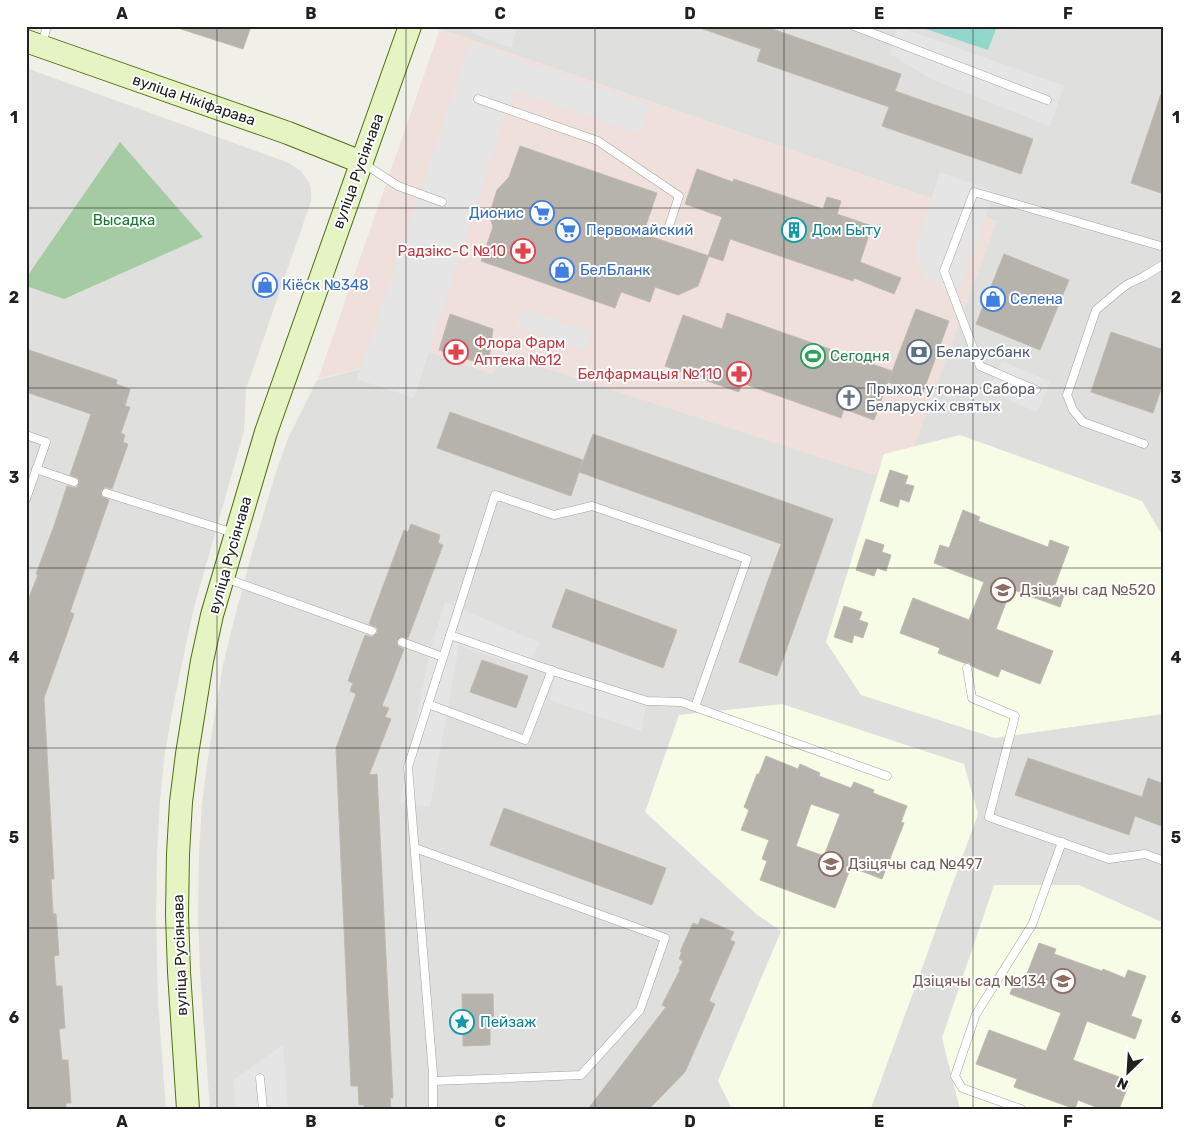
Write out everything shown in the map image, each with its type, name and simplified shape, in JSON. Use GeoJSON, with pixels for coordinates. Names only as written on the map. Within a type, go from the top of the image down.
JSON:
{"type":"FeatureCollection","features":[{"type":"Feature","properties":{"kind":"main road","name":"вуліца Русіянава"},"geometry":{"type":"LineString","coordinates":[[188,1109],[177,914],[178,845],[195,702],[212,615],[266,432],[410,26]]}},
{"type":"Feature","properties":{"kind":"main road","name":"вуліца Нікіфарава"},"geometry":{"type":"LineString","coordinates":[[38,38],[361,162]]}},
{"type":"Feature","properties":{"kind":"lane"},"geometry":{"type":"LineString","coordinates":[[854,26],[1047,100]]}},
{"type":"Feature","properties":{"kind":"lane"},"geometry":{"type":"LineString","coordinates":[[478,99],[598,141],[679,196],[667,232]]}},
{"type":"Feature","properties":{"kind":"lane"},"geometry":{"type":"LineString","coordinates":[[361,162],[398,186],[442,202]]}},
{"type":"Feature","properties":{"kind":"lane"},"geometry":{"type":"LineString","coordinates":[[1036,390],[980,366],[944,271],[974,192],[1164,247]]}},
{"type":"Feature","properties":{"kind":"lane"},"geometry":{"type":"LineString","coordinates":[[1144,444],[1083,422],[1073,410],[1067,395],[1096,310],[1128,284],[1144,277],[1164,264]]}},
{"type":"Feature","properties":{"kind":"lane"},"geometry":{"type":"LineString","coordinates":[[26,435],[46,442],[26,499]]}},
{"type":"Feature","properties":{"kind":"lane"},"geometry":{"type":"LineString","coordinates":[[36,469],[74,482]]}},
{"type":"Feature","properties":{"kind":"lane"},"geometry":{"type":"LineString","coordinates":[[106,492],[236,534]]}},
{"type":"Feature","properties":{"kind":"lane"},"geometry":{"type":"LineString","coordinates":[[433,1109],[434,1080],[408,767],[496,495],[554,515],[592,506],[747,559],[694,707]]}},
{"type":"Feature","properties":{"kind":"lane"},"geometry":{"type":"LineString","coordinates":[[223,577],[372,631]]}},
{"type":"Feature","properties":{"kind":"lane"},"geometry":{"type":"LineString","coordinates":[[450,635],[647,701],[681,702],[887,776]]}},
{"type":"Feature","properties":{"kind":"lane"},"geometry":{"type":"LineString","coordinates":[[402,642],[443,657]]}},
{"type":"Feature","properties":{"kind":"lane"},"geometry":{"type":"LineString","coordinates":[[967,668],[972,698],[1016,716],[989,817],[1109,859],[1145,854],[1164,861]]}},
{"type":"Feature","properties":{"kind":"lane"},"geometry":{"type":"LineString","coordinates":[[428,704],[525,740],[552,670]]}},
{"type":"Feature","properties":{"kind":"lane"},"geometry":{"type":"LineString","coordinates":[[1021,1109],[962,1088],[955,1076],[976,1014],[1032,925],[1062,842]]}},
{"type":"Feature","properties":{"kind":"lane"},"geometry":{"type":"LineString","coordinates":[[415,848],[664,938],[640,1010],[581,1075],[434,1080]]}},
{"type":"Feature","properties":{"kind":"lane"},"geometry":{"type":"LineString","coordinates":[[260,1078],[263,1109]]}},
{"type":"Feature","properties":{"kind":"shaded area"},"geometry":{"type":"Polygon","coordinates":[[[441,26],[1164,26],[1164,1109],[210,1109],[198,915],[202,804],[208,757],[223,665],[252,553],[288,438],[317,380],[430,352],[493,374],[500,353],[877,475],[884,454],[997,221],[440,29],[441,26]]]}},
{"type":"Feature","properties":{"kind":"shaded area"},"geometry":{"type":"Polygon","coordinates":[[[474,26],[518,26],[511,48],[472,33],[474,26]]]}},
{"type":"Feature","properties":{"kind":"shaded area"},"geometry":{"type":"Polygon","coordinates":[[[897,26],[1064,86],[1050,126],[933,80],[890,54],[897,26]]]}},
{"type":"Feature","properties":{"kind":"shaded area"},"geometry":{"type":"Polygon","coordinates":[[[917,26],[997,26],[988,50],[917,26]]]}},
{"type":"Feature","properties":{"kind":"shaded area"},"geometry":{"type":"Polygon","coordinates":[[[440,29],[997,221],[914,447],[884,454],[877,476],[501,354],[493,374],[430,352],[318,379],[440,29]]]}},
{"type":"Feature","properties":{"kind":"shaded area"},"geometry":{"type":"Polygon","coordinates":[[[470,43],[650,105],[640,134],[513,91],[414,398],[357,379],[470,43]]]}},
{"type":"Feature","properties":{"kind":"shaded area"},"geometry":{"type":"Polygon","coordinates":[[[26,68],[289,163],[301,171],[311,188],[311,201],[246,389],[244,431],[193,611],[165,752],[157,854],[156,915],[158,1001],[166,1109],[26,1109],[26,68]]]}},
{"type":"Feature","properties":{"kind":"shaded area"},"geometry":{"type":"Polygon","coordinates":[[[940,172],[995,192],[958,292],[925,279],[914,252],[940,172]]]}},
{"type":"Feature","properties":{"kind":"shaded area"},"geometry":{"type":"Polygon","coordinates":[[[522,308],[590,332],[583,350],[516,326],[522,308]]]}},
{"type":"Feature","properties":{"kind":"shaded area"},"geometry":{"type":"Polygon","coordinates":[[[1002,361],[1050,382],[1037,412],[988,391],[1002,361]]]}},
{"type":"Feature","properties":{"kind":"shaded area","name":"Дзіцячы сад №520"},"geometry":{"type":"Polygon","coordinates":[[[960,435],[1142,501],[1164,538],[1164,714],[995,738],[861,695],[826,642],[884,454],[960,435]]]}},
{"type":"Feature","properties":{"kind":"shaded area"},"geometry":{"type":"Polygon","coordinates":[[[445,602],[539,642],[527,668],[459,646],[430,807],[400,803],[430,651],[445,602]]]}},
{"type":"Feature","properties":{"kind":"shaded area"},"geometry":{"type":"Polygon","coordinates":[[[556,672],[647,701],[641,731],[550,700],[556,672]]]}},
{"type":"Feature","properties":{"kind":"shaded area","name":"Дзіцячы сад №497"},"geometry":{"type":"Polygon","coordinates":[[[782,704],[964,764],[978,814],[871,1108],[869,1109],[732,1109],[718,1081],[781,931],[756,914],[645,812],[679,715],[782,704]]]}},
{"type":"Feature","properties":{"kind":"shaded area","name":"Дзіцячы сад №134"},"geometry":{"type":"Polygon","coordinates":[[[994,885],[1079,885],[1164,923],[1164,1109],[960,1109],[942,1038],[994,885]]]}},
{"type":"Feature","properties":{"kind":"shaded area"},"geometry":{"type":"Polygon","coordinates":[[[283,1045],[288,1109],[236,1109],[233,1080],[283,1045]]]}},
{"type":"Feature","properties":{"kind":"green space","name":"Высадка"},"geometry":{"type":"Polygon","coordinates":[[[120,142],[203,237],[64,299],[26,286],[26,278],[120,142]]]}},
{"type":"Feature","properties":{"kind":"building"},"geometry":{"type":"Polygon","coordinates":[[[181,26],[251,26],[243,49],[181,29],[181,26]]]}},
{"type":"Feature","properties":{"kind":"building"},"geometry":{"type":"Polygon","coordinates":[[[704,26],[764,26],[901,74],[895,91],[1033,139],[1021,174],[882,126],[889,107],[757,61],[761,49],[703,29],[704,26]]]}},
{"type":"Feature","properties":{"kind":"building"},"geometry":{"type":"Polygon","coordinates":[[[1161,94],[1164,95],[1164,194],[1131,183],[1161,94]]]}},
{"type":"Feature","properties":{"kind":"building","name":"Первомайский"},"geometry":{"type":"Polygon","coordinates":[[[520,146],[657,193],[643,234],[709,256],[698,286],[678,295],[655,287],[650,302],[621,292],[615,308],[481,261],[493,227],[490,217],[497,190],[509,177],[520,146]]]}},
{"type":"Feature","properties":{"kind":"building","name":"Дом Быту"},"geometry":{"type":"Polygon","coordinates":[[[697,169],[733,182],[734,179],[823,209],[827,197],[841,201],[837,214],[872,226],[860,262],[901,278],[894,294],[854,278],[853,281],[730,239],[723,261],[708,256],[722,217],[685,204],[697,169]]]}},
{"type":"Feature","properties":{"kind":"building"},"geometry":{"type":"Polygon","coordinates":[[[1004,254],[1069,280],[1040,350],[976,324],[1004,254]]]}},
{"type":"Feature","properties":{"kind":"building"},"geometry":{"type":"Polygon","coordinates":[[[916,309],[949,321],[922,395],[888,382],[916,309]]]}},
{"type":"Feature","properties":{"kind":"building"},"geometry":{"type":"Polygon","coordinates":[[[727,313],[892,371],[874,420],[844,409],[841,418],[742,383],[739,392],[665,366],[683,315],[722,329],[727,313]]]}},
{"type":"Feature","properties":{"kind":"building"},"geometry":{"type":"Polygon","coordinates":[[[450,314],[493,329],[488,366],[439,350],[450,314]]]}},
{"type":"Feature","properties":{"kind":"building"},"geometry":{"type":"Polygon","coordinates":[[[1111,332],[1164,350],[1164,380],[1153,413],[1091,392],[1111,332]]]}},
{"type":"Feature","properties":{"kind":"building"},"geometry":{"type":"Polygon","coordinates":[[[26,349],[117,380],[116,384],[130,389],[125,406],[130,407],[121,433],[125,435],[123,442],[128,444],[112,489],[105,487],[101,491],[102,496],[109,500],[70,612],[74,614],[44,698],[54,879],[51,879],[53,914],[56,914],[59,955],[54,956],[56,986],[62,986],[65,1028],[59,1029],[62,1060],[68,1060],[71,1103],[66,1103],[66,1109],[27,1109],[26,1097],[26,605],[38,575],[36,574],[67,486],[75,488],[78,486],[78,478],[70,475],[91,414],[26,392],[26,349]]]}},
{"type":"Feature","properties":{"kind":"building"},"geometry":{"type":"Polygon","coordinates":[[[450,412],[583,460],[571,496],[437,448],[450,412]]]}},
{"type":"Feature","properties":{"kind":"building"},"geometry":{"type":"Polygon","coordinates":[[[593,434],[833,519],[777,676],[739,662],[781,544],[579,472],[593,434]]]}},
{"type":"Feature","properties":{"kind":"building"},"geometry":{"type":"Polygon","coordinates":[[[890,470],[908,476],[905,484],[914,486],[909,502],[900,499],[898,507],[880,501],[890,470]]]}},
{"type":"Feature","properties":{"kind":"building"},"geometry":{"type":"Polygon","coordinates":[[[963,510],[980,517],[978,521],[1048,547],[1050,540],[1069,547],[1055,585],[1066,589],[1060,607],[1011,589],[996,629],[1053,651],[1040,684],[1001,669],[998,677],[969,663],[964,663],[938,653],[940,648],[900,633],[913,598],[969,620],[984,582],[934,563],[940,545],[949,548],[963,510]]]}},
{"type":"Feature","properties":{"kind":"building"},"geometry":{"type":"Polygon","coordinates":[[[411,524],[440,535],[438,543],[443,545],[408,638],[401,637],[397,641],[398,646],[404,649],[382,706],[389,708],[385,717],[391,719],[369,775],[377,774],[393,1098],[390,1098],[391,1109],[364,1109],[364,1105],[359,1105],[358,1086],[351,1086],[336,748],[356,694],[350,691],[353,683],[348,681],[365,635],[372,637],[377,633],[376,627],[369,624],[404,530],[408,532],[411,524]]]}},
{"type":"Feature","properties":{"kind":"building"},"geometry":{"type":"Polygon","coordinates":[[[866,539],[884,545],[882,552],[891,555],[886,571],[877,568],[874,576],[856,570],[866,539]]]}},
{"type":"Feature","properties":{"kind":"building"},"geometry":{"type":"Polygon","coordinates":[[[566,589],[677,630],[663,668],[552,627],[566,589]]]}},
{"type":"Feature","properties":{"kind":"building"},"geometry":{"type":"Polygon","coordinates":[[[844,606],[862,612],[859,620],[868,623],[863,638],[854,635],[852,643],[834,637],[844,606]]]}},
{"type":"Feature","properties":{"kind":"building"},"geometry":{"type":"Polygon","coordinates":[[[482,660],[528,676],[516,708],[470,692],[482,660]]]}},
{"type":"Feature","properties":{"kind":"building"},"geometry":{"type":"Polygon","coordinates":[[[766,756],[798,769],[800,764],[820,773],[819,776],[851,788],[854,782],[874,790],[873,793],[907,806],[901,822],[904,823],[882,879],[851,867],[835,908],[760,880],[767,861],[762,859],[769,840],[741,830],[749,810],[744,807],[757,774],[759,774],[766,756]],[[811,804],[796,846],[824,856],[840,814],[811,804]]]}},
{"type":"Feature","properties":{"kind":"building"},"geometry":{"type":"Polygon","coordinates":[[[1028,758],[1142,797],[1148,778],[1164,784],[1164,827],[1135,816],[1129,835],[1015,795],[1028,758]]]}},
{"type":"Feature","properties":{"kind":"building"},"geometry":{"type":"Polygon","coordinates":[[[504,808],[666,868],[652,905],[490,845],[504,808]]]}},
{"type":"Feature","properties":{"kind":"building"},"geometry":{"type":"Polygon","coordinates":[[[701,918],[734,932],[730,940],[735,942],[709,1001],[715,1004],[685,1072],[649,1109],[588,1109],[666,1007],[662,1005],[683,961],[679,959],[682,952],[680,952],[693,923],[698,925],[701,918]]]}},
{"type":"Feature","properties":{"kind":"building"},"geometry":{"type":"Polygon","coordinates":[[[1039,943],[1056,949],[1054,954],[1102,971],[1103,969],[1125,978],[1128,970],[1146,976],[1131,1016],[1142,1020],[1135,1039],[1087,1021],[1073,1060],[1130,1081],[1119,1109],[1101,1109],[1078,1100],[1075,1109],[1014,1087],[1017,1079],[976,1064],[989,1030],[1046,1051],[1061,1013],[1010,994],[1017,976],[1025,979],[1039,943]]]}},
{"type":"Feature","properties":{"kind":"building"},"geometry":{"type":"Polygon","coordinates":[[[462,994],[493,994],[494,1027],[490,1028],[490,1045],[463,1046],[462,994]]]}},
{"type":"Feature","properties":{"kind":"place","name":"Дионис"},"geometry":{"type":"Point","coordinates":[542,213]}},
{"type":"Feature","properties":{"kind":"place","name":"Первомайский"},"geometry":{"type":"Point","coordinates":[568,230]}},
{"type":"Feature","properties":{"kind":"place","name":"Дом Быту"},"geometry":{"type":"Point","coordinates":[794,230]}},
{"type":"Feature","properties":{"kind":"place","name":"Радзікс-С №10"},"geometry":{"type":"Point","coordinates":[523,251]}},
{"type":"Feature","properties":{"kind":"place","name":"БелБланк"},"geometry":{"type":"Point","coordinates":[562,270]}},
{"type":"Feature","properties":{"kind":"place","name":"Кіёск №348"},"geometry":{"type":"Point","coordinates":[265,285]}},
{"type":"Feature","properties":{"kind":"place","name":"Селена"},"geometry":{"type":"Point","coordinates":[993,299]}},
{"type":"Feature","properties":{"kind":"place","name":"Флора Фарм Аптека №12"},"geometry":{"type":"Point","coordinates":[456,352]}},
{"type":"Feature","properties":{"kind":"place","name":"Беларусбанк"},"geometry":{"type":"Point","coordinates":[919,352]}},
{"type":"Feature","properties":{"kind":"place","name":"Сегодня"},"geometry":{"type":"Point","coordinates":[813,356]}},
{"type":"Feature","properties":{"kind":"place","name":"Белфармацыя №110"},"geometry":{"type":"Point","coordinates":[739,374]}},
{"type":"Feature","properties":{"kind":"place","name":"Прыход у гонар Сабора Беларускіх святых"},"geometry":{"type":"Point","coordinates":[849,398]}},
{"type":"Feature","properties":{"kind":"place","name":"Дзіцячы сад №520"},"geometry":{"type":"Point","coordinates":[1003,590]}},
{"type":"Feature","properties":{"kind":"place","name":"Дзіцячы сад №497"},"geometry":{"type":"Point","coordinates":[831,864]}},
{"type":"Feature","properties":{"kind":"place","name":"Дзіцячы сад №134"},"geometry":{"type":"Point","coordinates":[1063,981]}},
{"type":"Feature","properties":{"kind":"place","name":"Пейзаж"},"geometry":{"type":"Point","coordinates":[462,1022]}}]}
